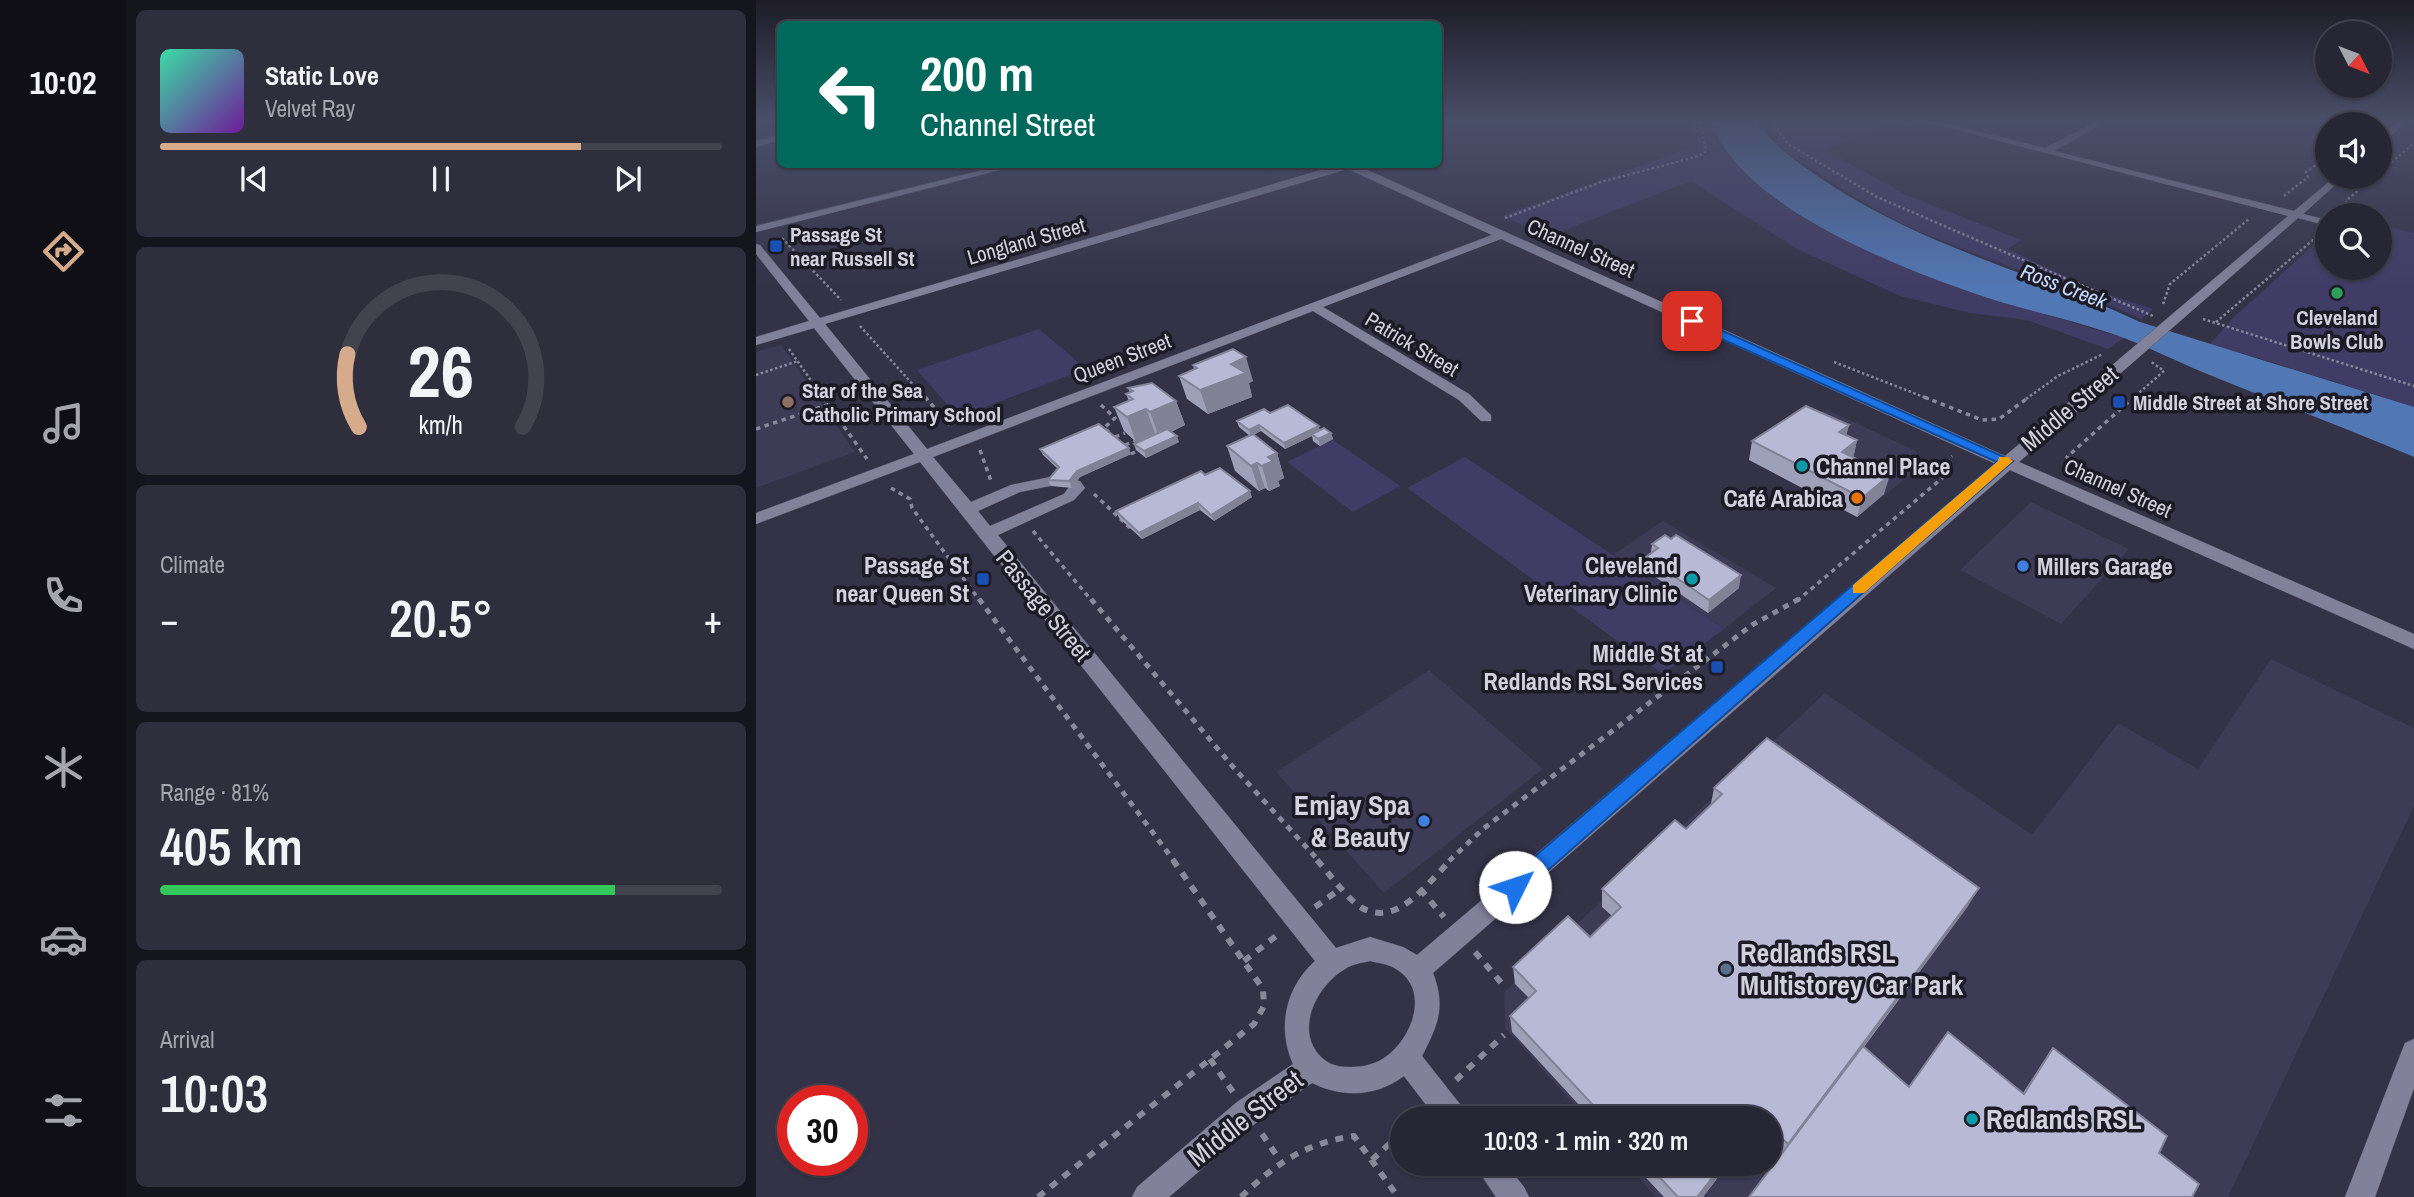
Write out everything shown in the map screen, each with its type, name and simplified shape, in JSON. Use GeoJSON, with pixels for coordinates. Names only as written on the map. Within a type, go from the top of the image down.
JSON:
{"type":"FeatureCollection","features":[{"type":"Feature","properties":{"kind":"street"},"geometry":{"type":"LineString","coordinates":[[756,229],[968,177]]}},
{"type":"Feature","properties":{"kind":"street","name":"Longland Street"},"geometry":{"type":"LineString","coordinates":[[756,341],[1306,177]]}},
{"type":"Feature","properties":{"kind":"street","name":"Channel Street"},"geometry":{"type":"LineString","coordinates":[[1372,177],[2414,642]]}},
{"type":"Feature","properties":{"kind":"street"},"geometry":{"type":"LineString","coordinates":[[2148,177],[2315,221]]}},
{"type":"Feature","properties":{"kind":"street","name":"Middle Street"},"geometry":{"type":"LineString","coordinates":[[1418,970],[2006,461],[2141,355],[2174,319],[2325,189]]}},
{"type":"Feature","properties":{"kind":"street","name":"Queen Street"},"geometry":{"type":"LineString","coordinates":[[756,519],[1502,235]]}},
{"type":"Feature","properties":{"kind":"street","name":"Passage Street"},"geometry":{"type":"LineString","coordinates":[[756,247],[1332,962]]}},
{"type":"Feature","properties":{"kind":"street","name":"Patrick Street"},"geometry":{"type":"LineString","coordinates":[[1315,307],[1464,397],[1486,418]]}},
{"type":"Feature","properties":{"kind":"street"},"geometry":{"type":"LineString","coordinates":[[966,510],[1029,485],[1055,481]]}},
{"type":"Feature","properties":{"kind":"street"},"geometry":{"type":"LineString","coordinates":[[986,534],[1069,496],[1076,485]]}},
{"type":"Feature","properties":{"kind":"street"},"geometry":{"type":"LineString","coordinates":[[1370,949],[1389,951],[1405,958],[1418,970],[1426,985],[1429,1003],[1419,1040],[1406,1057],[1388,1071],[1368,1080],[1347,1082],[1328,1078],[1312,1067],[1301,1051],[1297,1033],[1298,1013],[1305,993],[1317,976],[1332,962],[1351,953],[1370,949]]}},
{"type":"Feature","properties":{"kind":"street"},"geometry":{"type":"LineString","coordinates":[[2360,1197],[2414,1052]]}},
{"type":"Feature","properties":{"kind":"street"},"geometry":{"type":"LineString","coordinates":[[1406,1057],[1443,1106]]}},
{"type":"Feature","properties":{"kind":"street","name":"Middle Street"},"geometry":{"type":"LineString","coordinates":[[1147,1197],[1247,1112],[1312,1067]]}},
{"type":"Feature","properties":{"kind":"street"},"geometry":{"type":"LineString","coordinates":[[1497,1176],[1514,1197]]}},
{"type":"Feature","properties":{"kind":"path"},"geometry":{"type":"LineString","coordinates":[[1515,224],[1503,219],[1620,177]]}},
{"type":"Feature","properties":{"kind":"path"},"geometry":{"type":"LineString","coordinates":[[1843,177],[1877,197],[2153,318],[2215,323],[2414,386]]}},
{"type":"Feature","properties":{"kind":"path"},"geometry":{"type":"LineString","coordinates":[[2281,199],[2305,177]]}},
{"type":"Feature","properties":{"kind":"path"},"geometry":{"type":"LineString","coordinates":[[2345,203],[2361,189]]}},
{"type":"Feature","properties":{"kind":"path"},"geometry":{"type":"LineString","coordinates":[[2153,318],[2163,305],[2170,284],[2253,215]]}},
{"type":"Feature","properties":{"kind":"path"},"geometry":{"type":"LineString","coordinates":[[2215,323],[2315,237]]}},
{"type":"Feature","properties":{"kind":"path"},"geometry":{"type":"LineString","coordinates":[[779,335],[877,472],[891,488],[910,499],[912,508],[939,546],[1193,887],[1263,989],[1264,1006],[1254,1024],[1038,1197]]}},
{"type":"Feature","properties":{"kind":"path"},"geometry":{"type":"LineString","coordinates":[[1822,358],[1982,420],[1999,419],[2058,376],[2109,350]]}},
{"type":"Feature","properties":{"kind":"path"},"geometry":{"type":"LineString","coordinates":[[2078,493],[2091,477],[2067,457],[2164,371],[2141,355]]}},
{"type":"Feature","properties":{"kind":"path"},"geometry":{"type":"LineString","coordinates":[[756,375],[799,361]]}},
{"type":"Feature","properties":{"kind":"path"},"geometry":{"type":"LineString","coordinates":[[756,429],[830,404]]}},
{"type":"Feature","properties":{"kind":"path"},"geometry":{"type":"LineString","coordinates":[[1101,405],[1115,418],[1104,428],[1134,452]]}},
{"type":"Feature","properties":{"kind":"path"},"geometry":{"type":"LineString","coordinates":[[1986,426],[1992,419]]}},
{"type":"Feature","properties":{"kind":"path"},"geometry":{"type":"LineString","coordinates":[[1115,437],[1125,433]]}},
{"type":"Feature","properties":{"kind":"path"},"geometry":{"type":"LineString","coordinates":[[968,438],[981,452],[990,480],[1002,494]]}},
{"type":"Feature","properties":{"kind":"path"},"geometry":{"type":"LineString","coordinates":[[1125,445],[1135,441]]}},
{"type":"Feature","properties":{"kind":"path"},"geometry":{"type":"LineString","coordinates":[[1022,518],[1234,768],[1361,908],[1383,914],[1399,910],[1483,829],[1752,625],[1793,604],[1947,474],[1948,460],[1966,443]]}},
{"type":"Feature","properties":{"kind":"path"},"geometry":{"type":"LineString","coordinates":[[878,493],[981,452]]}},
{"type":"Feature","properties":{"kind":"path"},"geometry":{"type":"LineString","coordinates":[[1076,485],[1085,484],[1128,529],[1130,528]]}},
{"type":"Feature","properties":{"kind":"path"},"geometry":{"type":"LineString","coordinates":[[1447,1106],[1504,1035]]}},
{"type":"Feature","properties":{"kind":"path"},"geometry":{"type":"LineString","coordinates":[[1241,1197],[1279,1159],[1323,1139],[1354,1136],[1398,1197]]}},
{"type":"Feature","properties":{"kind":"path"},"geometry":{"type":"LineString","coordinates":[[1372,1160],[1390,1143]]}},
{"type":"Feature","properties":{"kind":"shaded area"},"geometry":{"type":"Polygon","coordinates":[[[1609,177],[1760,177],[1816,225],[1878,256],[1973,293],[2124,338],[2108,349],[2027,320],[1970,313],[1900,296],[1795,248],[1691,181],[1549,236],[1502,216],[1609,177]]]}},
{"type":"Feature","properties":{"kind":"shaded area"},"geometry":{"type":"Polygon","coordinates":[[[1824,177],[1873,177],[1906,195],[2021,240],[2008,249],[2088,288],[2153,309],[2141,319],[1903,224],[1824,177]]]}},
{"type":"Feature","properties":{"kind":"shaded area","name":"Cleveland Bowls Club"},"geometry":{"type":"Polygon","coordinates":[[[2392,228],[2414,233],[2414,407],[2249,355],[2208,346],[2233,318],[2315,244],[2315,280],[2392,280],[2392,228]]]}},
{"type":"Feature","properties":{"kind":"shaded area"},"geometry":{"type":"Polygon","coordinates":[[[1039,329],[1086,369],[958,417],[917,370],[1039,329]]]}},
{"type":"Feature","properties":{"kind":"shaded area","name":"Star of the Sea Catholic Primary School"},"geometry":{"type":"Polygon","coordinates":[[[781,345],[855,452],[756,488],[756,352],[781,345]]]}},
{"type":"Feature","properties":{"kind":"shaded area"},"geometry":{"type":"Polygon","coordinates":[[[1826,409],[1916,451],[1924,464],[1857,517],[1749,460],[1826,409]]]}},
{"type":"Feature","properties":{"kind":"shaded area"},"geometry":{"type":"Polygon","coordinates":[[[1333,440],[1400,486],[1353,512],[1287,462],[1333,440]]]}},
{"type":"Feature","properties":{"kind":"shaded area"},"geometry":{"type":"Polygon","coordinates":[[[1465,457],[1724,629],[1663,674],[1407,488],[1465,457]]]}},
{"type":"Feature","properties":{"kind":"shaded area"},"geometry":{"type":"Polygon","coordinates":[[[2031,502],[2129,549],[2061,624],[1960,570],[2031,502]]]}},
{"type":"Feature","properties":{"kind":"shaded area"},"geometry":{"type":"Polygon","coordinates":[[[1663,521],[1776,588],[1724,629],[1613,555],[1663,521]]]}},
{"type":"Feature","properties":{"kind":"shaded area"},"geometry":{"type":"Polygon","coordinates":[[[2271,659],[2414,728],[2414,806],[2228,1197],[1656,1197],[1637,1176],[1782,1176],[1782,1106],[1575,1106],[1505,1028],[1504,992],[1825,693],[2032,835],[2118,723],[2198,769],[2271,659]]]}},
{"type":"Feature","properties":{"kind":"shaded area"},"geometry":{"type":"Polygon","coordinates":[[[1429,670],[1543,769],[1384,893],[1276,772],[1429,670]]]}},
{"type":"Feature","properties":{"kind":"water"},"geometry":{"type":"Polygon","coordinates":[[[1749,177],[1819,177],[1903,225],[2140,322],[2414,407],[2414,457],[2124,338],[2007,304],[1903,267],[1823,228],[1785,205],[1749,177]]]}},
{"type":"Feature","properties":{"kind":"building"},"geometry":{"type":"Polygon","coordinates":[[[1233,349],[1246,357],[1231,364],[1246,373],[1200,390],[1179,376],[1197,368],[1193,365],[1233,349]]]}},
{"type":"Feature","properties":{"kind":"building"},"geometry":{"type":"Polygon","coordinates":[[[1152,383],[1176,401],[1150,412],[1146,409],[1127,417],[1114,407],[1133,399],[1126,394],[1133,391],[1128,388],[1152,383]]]}},
{"type":"Feature","properties":{"kind":"building"},"geometry":{"type":"Polygon","coordinates":[[[1288,405],[1319,426],[1284,443],[1259,425],[1249,430],[1237,421],[1264,409],[1270,413],[1288,405]]]}},
{"type":"Feature","properties":{"kind":"building"},"geometry":{"type":"Polygon","coordinates":[[[1806,406],[1849,425],[1839,432],[1857,440],[1842,452],[1890,475],[1862,498],[1752,441],[1806,406]]]}},
{"type":"Feature","properties":{"kind":"building"},"geometry":{"type":"Polygon","coordinates":[[[1099,424],[1129,448],[1077,471],[1069,481],[1048,480],[1059,467],[1040,449],[1099,424]]]}},
{"type":"Feature","properties":{"kind":"building"},"geometry":{"type":"Polygon","coordinates":[[[1324,428],[1331,433],[1318,439],[1312,434],[1324,428]]]}},
{"type":"Feature","properties":{"kind":"building"},"geometry":{"type":"Polygon","coordinates":[[[1167,429],[1177,436],[1144,451],[1134,444],[1167,429]]]}},
{"type":"Feature","properties":{"kind":"building"},"geometry":{"type":"Polygon","coordinates":[[[1253,434],[1277,453],[1268,457],[1273,461],[1262,466],[1257,463],[1251,466],[1227,446],[1253,434]]]}},
{"type":"Feature","properties":{"kind":"building"},"geometry":{"type":"Polygon","coordinates":[[[1220,468],[1250,491],[1211,515],[1198,503],[1139,533],[1116,511],[1201,471],[1205,475],[1220,468]]]}},
{"type":"Feature","properties":{"kind":"building","name":"Cleveland Veterinary Clinic"},"geometry":{"type":"Polygon","coordinates":[[[1665,535],[1671,539],[1676,535],[1741,575],[1709,600],[1646,557],[1658,548],[1652,544],[1665,535]]]}},
{"type":"Feature","properties":{"kind":"building","name":"Redlands RSL Multistorey Car Park"},"geometry":{"type":"Polygon","coordinates":[[[1767,738],[1979,888],[1788,1144],[1782,1138],[1782,1106],[1594,1106],[1510,1016],[1536,991],[1513,967],[1568,916],[1590,937],[1621,907],[1602,889],[1675,820],[1686,829],[1722,794],[1714,788],[1767,738]]]}},
{"type":"Feature","properties":{"kind":"building","name":"Redlands RSL"},"geometry":{"type":"Polygon","coordinates":[[[1948,1032],[2024,1094],[2053,1048],[2167,1136],[2159,1153],[2199,1184],[2192,1197],[1749,1197],[1765,1176],[1782,1176],[1782,1153],[1863,1046],[1909,1087],[1948,1032]]]}},
{"type":"Feature","properties":{"kind":"building"},"geometry":{"type":"Polygon","coordinates":[[[1658,1176],[1714,1176],[1697,1197],[1678,1197],[1658,1176]]]}},
{"type":"Feature","properties":{"kind":"slow traffic"},"geometry":{"type":"LineString","coordinates":[[1858,589],[2006,461],[2003,460]]}},
{"type":"Feature","properties":{"kind":"place","name":"Passage St near Russell St"},"geometry":{"type":"Point","coordinates":[776,246]}},
{"type":"Feature","properties":{"kind":"place","name":"Cleveland Bowls Club"},"geometry":{"type":"Point","coordinates":[2337,293]}},
{"type":"Feature","properties":{"kind":"place","name":"Star of the Sea Catholic Primary School"},"geometry":{"type":"Point","coordinates":[788,402]}},
{"type":"Feature","properties":{"kind":"place","name":"Middle Street at Shore Street"},"geometry":{"type":"Point","coordinates":[2119,402]}},
{"type":"Feature","properties":{"kind":"place","name":"Channel Place"},"geometry":{"type":"Point","coordinates":[1802,466]}},
{"type":"Feature","properties":{"kind":"place","name":"Café Arabica"},"geometry":{"type":"Point","coordinates":[1857,498]}},
{"type":"Feature","properties":{"kind":"place","name":"Millers Garage"},"geometry":{"type":"Point","coordinates":[2023,566]}},
{"type":"Feature","properties":{"kind":"place","name":"Passage St near Queen St"},"geometry":{"type":"Point","coordinates":[983,579]}},
{"type":"Feature","properties":{"kind":"place","name":"Cleveland Veterinary Clinic"},"geometry":{"type":"Point","coordinates":[1692,579]}},
{"type":"Feature","properties":{"kind":"place","name":"Middle St at Redlands RSL Services"},"geometry":{"type":"Point","coordinates":[1717,667]}},
{"type":"Feature","properties":{"kind":"place","name":"Emjay Spa & Beauty"},"geometry":{"type":"Point","coordinates":[1424,821]}},
{"type":"Feature","properties":{"kind":"place","name":"Redlands RSL Multistorey Car Park"},"geometry":{"type":"Point","coordinates":[1726,969]}},
{"type":"Feature","properties":{"kind":"place","name":"Redlands RSL"},"geometry":{"type":"Point","coordinates":[1972,1119]}},
{"type":"Feature","properties":{"kind":"route"},"geometry":{"type":"LineString","coordinates":[[1515,887],[2006,461],[1692,321]]}},
{"type":"Feature","properties":{"kind":"water label","name":"Ross Creek"},"geometry":{"type":"Point","coordinates":[2064,286]}}]}
